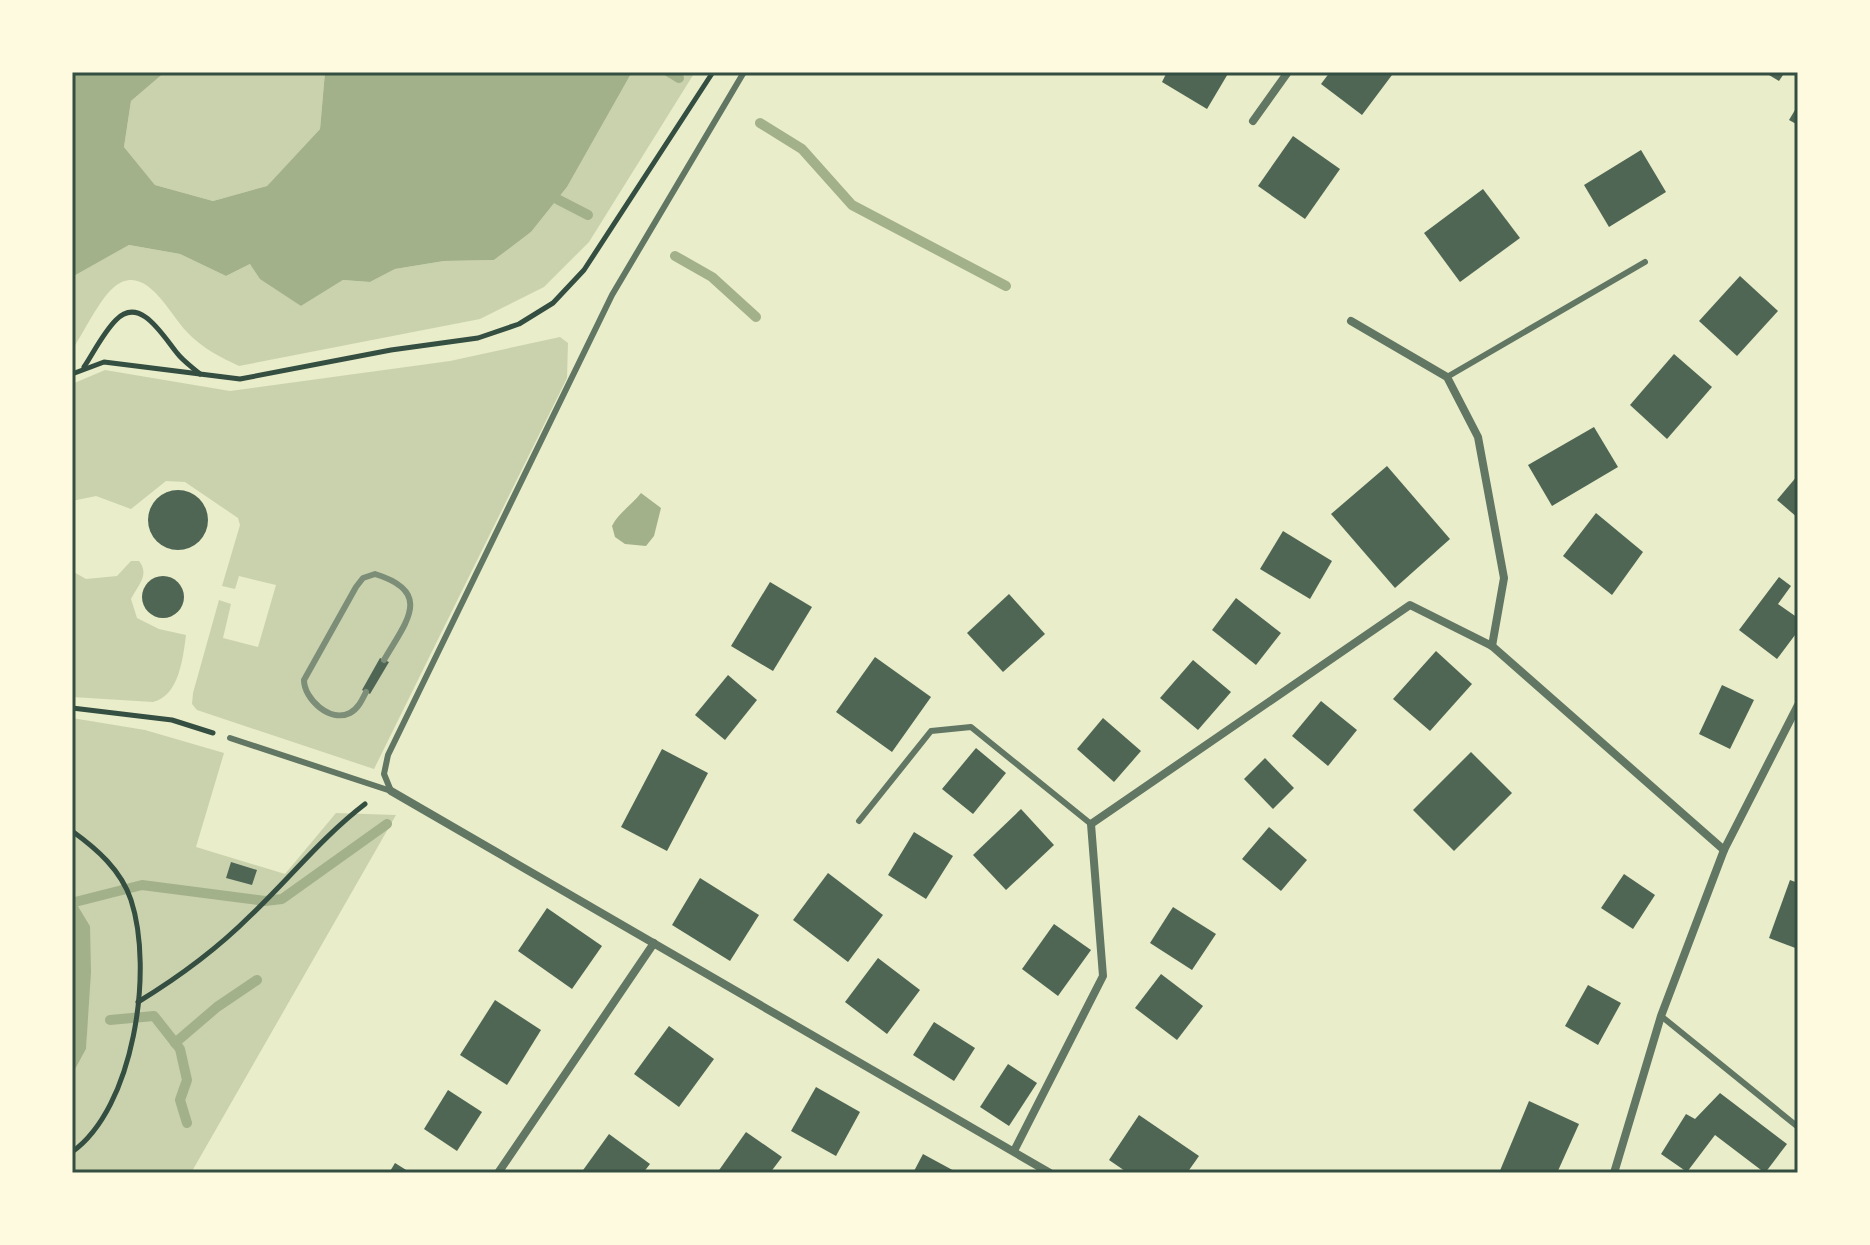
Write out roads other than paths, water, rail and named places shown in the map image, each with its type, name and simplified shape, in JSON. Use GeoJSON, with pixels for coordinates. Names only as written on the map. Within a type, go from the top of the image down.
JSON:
{"type":"FeatureCollection","features":[{"type":"Feature","properties":{"kind":"street"},"geometry":{"type":"LineString","coordinates":[[1253,121],[1288,72]]}},
{"type":"Feature","properties":{"kind":"street"},"geometry":{"type":"LineString","coordinates":[[1351,321],[1447,377],[1478,437],[1504,578],[1492,646]]}},
{"type":"Feature","properties":{"kind":"street"},"geometry":{"type":"LineString","coordinates":[[1015,1149],[1103,976],[1091,824],[1410,605],[1492,646],[1724,850]]}},
{"type":"Feature","properties":{"kind":"street"},"geometry":{"type":"LineString","coordinates":[[1614,1173],[1661,1016],[1724,850],[1798,705]]}},
{"type":"Feature","properties":{"kind":"street"},"geometry":{"type":"LineString","coordinates":[[1788,725],[1798,728]]}},
{"type":"Feature","properties":{"kind":"street"},"geometry":{"type":"LineString","coordinates":[[388,790],[1015,1149],[1050,1173]]}},
{"type":"Feature","properties":{"kind":"street"},"geometry":{"type":"LineString","coordinates":[[498,1173],[654,943]]}},
{"type":"Feature","properties":{"kind":"lane"},"geometry":{"type":"LineString","coordinates":[[388,790],[384,774],[388,755],[606,307],[744,72]]}},
{"type":"Feature","properties":{"kind":"lane"},"geometry":{"type":"LineString","coordinates":[[1447,377],[1645,262]]}},
{"type":"Feature","properties":{"kind":"lane"},"geometry":{"type":"LineString","coordinates":[[859,821],[931,731],[971,727],[1091,824]]}},
{"type":"Feature","properties":{"kind":"lane"},"geometry":{"type":"LineString","coordinates":[[230,738],[388,790]]}},
{"type":"Feature","properties":{"kind":"lane"},"geometry":{"type":"LineString","coordinates":[[1661,1016],[1798,1127]]}},
{"type":"Feature","properties":{"kind":"waterway"},"geometry":{"type":"LineString","coordinates":[[669,72],[679,78]]}},
{"type":"Feature","properties":{"kind":"waterway"},"geometry":{"type":"LineString","coordinates":[[760,123],[802,149],[852,205],[1006,286]]}},
{"type":"Feature","properties":{"kind":"waterway"},"geometry":{"type":"LineString","coordinates":[[557,199],[588,215]]}},
{"type":"Feature","properties":{"kind":"waterway"},"geometry":{"type":"LineString","coordinates":[[675,256],[712,277],[756,317]]}},
{"type":"Feature","properties":{"kind":"waterway"},"geometry":{"type":"LineString","coordinates":[[75,902],[142,885],[265,901],[282,899],[387,824]]}},
{"type":"Feature","properties":{"kind":"waterway"},"geometry":{"type":"LineString","coordinates":[[175,1043],[217,1007],[257,980]]}},
{"type":"Feature","properties":{"kind":"waterway"},"geometry":{"type":"LineString","coordinates":[[110,1020],[154,1016],[180,1049],[187,1080],[180,1100],[187,1123]]}},
{"type":"Feature","properties":{"kind":"railway"},"geometry":{"type":"LineString","coordinates":[[366,692],[353,711],[334,715],[313,701],[304,680],[356,587],[363,578],[375,574],[393,581],[410,599],[406,621],[384,660]]}}]}
